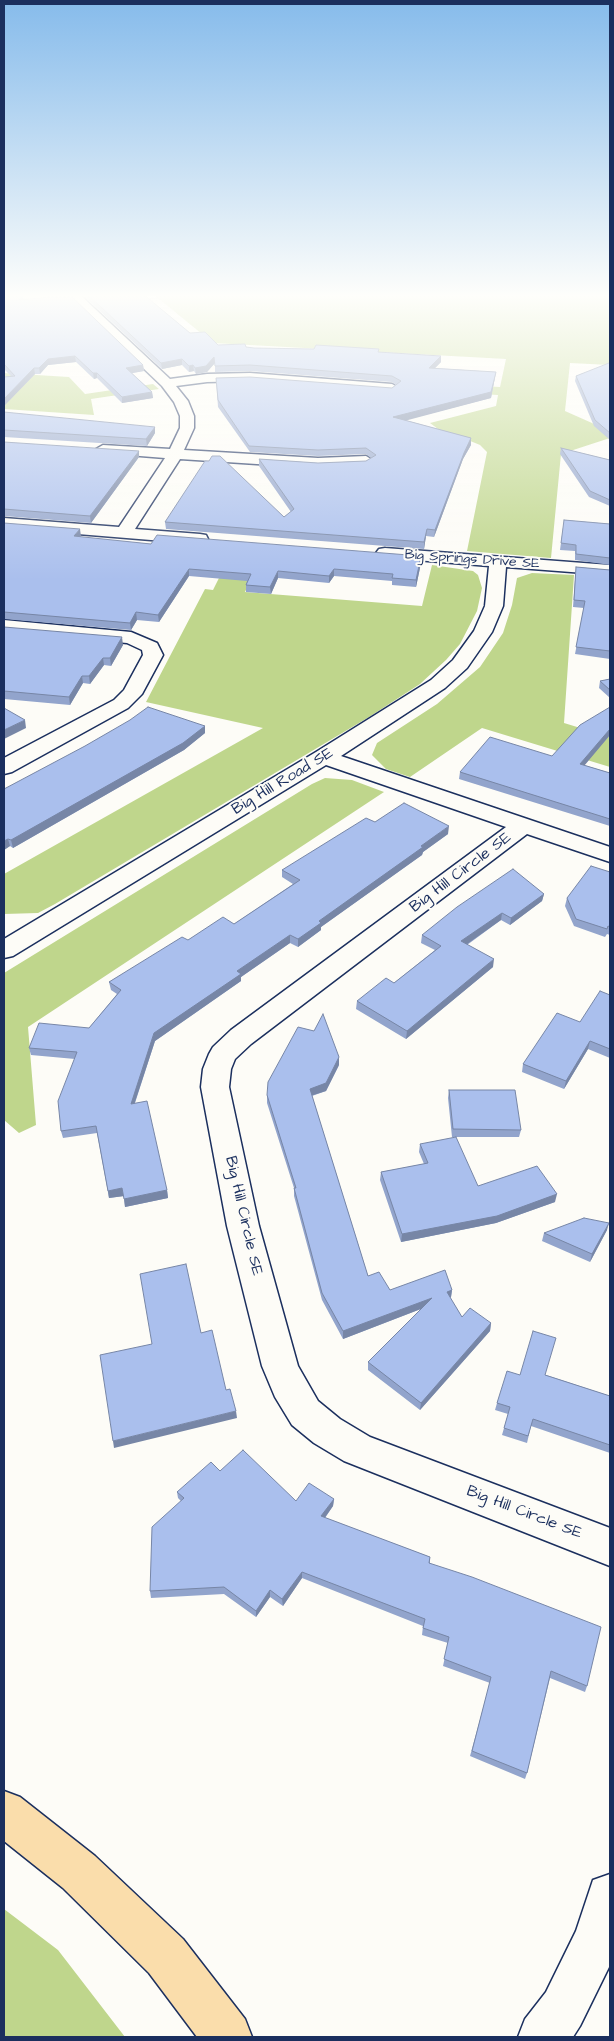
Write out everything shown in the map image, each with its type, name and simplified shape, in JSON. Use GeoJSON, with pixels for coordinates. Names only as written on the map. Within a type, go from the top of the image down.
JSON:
{"type":"FeatureCollection","features":[{"type":"Feature","properties":{"kind":"main road"},"geometry":{"type":"LineString","coordinates":[[4,1813],[79,1872],[166,1956],[227,2037]]}},
{"type":"Feature","properties":{"kind":"street"},"geometry":{"type":"LineString","coordinates":[[124,532],[175,454],[187,428],[187,416],[181,400],[172,389]]}},
{"type":"Feature","properties":{"kind":"street"},"geometry":{"type":"LineString","coordinates":[[89,448],[318,463],[366,461]]}},
{"type":"Feature","properties":{"kind":"street"},"geometry":{"type":"LineString","coordinates":[[4,523],[220,540]]}},
{"type":"Feature","properties":{"kind":"street","name":"Big Springs Drive SE"},"geometry":{"type":"LineString","coordinates":[[373,552],[610,570]]}},
{"type":"Feature","properties":{"kind":"street","name":"Big Hill Road SE"},"geometry":{"type":"LineString","coordinates":[[4,950],[324,758],[424,694],[460,664],[483,632],[494,606],[498,562]]}},
{"type":"Feature","properties":{"kind":"street"},"geometry":{"type":"LineString","coordinates":[[4,626],[131,638],[150,647],[153,655],[132,694],[120,704],[4,767]]}},
{"type":"Feature","properties":{"kind":"street","name":"Big Hill Circle SE"},"geometry":{"type":"LineString","coordinates":[[324,758],[610,855]]}},
{"type":"Feature","properties":{"kind":"street","name":"Big Hill Circle SE"},"geometry":{"type":"LineString","coordinates":[[523,826],[241,1037],[223,1054],[217,1069],[215,1087],[243,1226],[280,1366],[288,1386],[305,1413],[327,1431],[357,1449],[610,1547]]}},
{"type":"Feature","properties":{"kind":"street"},"geometry":{"type":"LineString","coordinates":[[543,2037],[563,2009],[598,1939],[610,1897]]}},
{"type":"Feature","properties":{"kind":"green space"},"geometry":{"type":"Polygon","coordinates":[[[4,389],[81,389],[85,394],[117,389],[157,389],[91,399],[94,415],[4,409],[4,389]]]}},
{"type":"Feature","properties":{"kind":"green space"},"geometry":{"type":"Polygon","coordinates":[[[426,389],[567,389],[565,411],[610,431],[610,438],[561,454],[551,558],[467,551],[487,452],[480,445],[446,431],[398,452],[392,451],[438,429],[430,423],[496,406],[498,395],[426,391],[426,389]]]}},
{"type":"Feature","properties":{"kind":"green space"},"geometry":{"type":"Polygon","coordinates":[[[233,550],[263,552],[245,592],[422,606],[432,565],[473,571],[478,575],[482,588],[477,611],[460,644],[420,684],[369,717],[55,904],[38,913],[4,914],[4,874],[263,728],[146,702],[205,589],[213,590],[233,550]]]}},
{"type":"Feature","properties":{"kind":"green space"},"geometry":{"type":"Polygon","coordinates":[[[532,573],[574,575],[564,723],[610,737],[610,767],[482,728],[410,777],[386,769],[372,755],[377,743],[437,704],[480,667],[503,633],[512,605],[517,578],[532,573]]]}},
{"type":"Feature","properties":{"kind":"green space"},"geometry":{"type":"Polygon","coordinates":[[[325,778],[352,780],[384,792],[28,1027],[36,1125],[19,1133],[4,1120],[4,973],[312,784],[325,778]]]}},
{"type":"Feature","properties":{"kind":"green space"},"geometry":{"type":"Polygon","coordinates":[[[4,1909],[58,1950],[125,2037],[4,2037],[4,1909]]]}},
{"type":"Feature","properties":{"kind":"building"},"geometry":{"type":"Polygon","coordinates":[[[4,389],[13,389],[4,399],[4,389]]]}},
{"type":"Feature","properties":{"kind":"building"},"geometry":{"type":"Polygon","coordinates":[[[114,389],[149,389],[152,392],[122,397],[114,389]]]}},
{"type":"Feature","properties":{"kind":"building"},"geometry":{"type":"Polygon","coordinates":[[[217,389],[492,389],[491,392],[393,417],[471,438],[435,530],[427,529],[424,542],[165,522],[205,461],[209,461],[212,456],[220,456],[284,517],[294,509],[259,459],[318,463],[366,461],[376,455],[366,448],[318,450],[249,446],[218,400],[217,389]]]}},
{"type":"Feature","properties":{"kind":"building"},"geometry":{"type":"Polygon","coordinates":[[[582,389],[610,389],[610,433],[595,420],[582,389]]]}},
{"type":"Feature","properties":{"kind":"building"},"geometry":{"type":"Polygon","coordinates":[[[4,412],[155,427],[146,439],[4,430],[4,412]]]}},
{"type":"Feature","properties":{"kind":"building"},"geometry":{"type":"Polygon","coordinates":[[[4,442],[139,451],[90,516],[4,509],[4,442]]]}},
{"type":"Feature","properties":{"kind":"building"},"geometry":{"type":"Polygon","coordinates":[[[561,448],[610,460],[610,500],[590,491],[561,448]]]}},
{"type":"Feature","properties":{"kind":"building"},"geometry":{"type":"Polygon","coordinates":[[[564,520],[610,524],[610,558],[576,554],[576,545],[561,543],[564,520]]]}},
{"type":"Feature","properties":{"kind":"building"},"geometry":{"type":"Polygon","coordinates":[[[4,523],[80,529],[74,536],[151,544],[157,535],[421,556],[416,580],[392,578],[393,574],[334,569],[329,576],[278,571],[270,587],[246,585],[251,574],[189,569],[158,615],[136,612],[130,623],[4,612],[4,523]]]}},
{"type":"Feature","properties":{"kind":"building"},"geometry":{"type":"Polygon","coordinates":[[[576,567],[610,570],[610,651],[576,647],[585,601],[574,600],[576,567]]]}},
{"type":"Feature","properties":{"kind":"building"},"geometry":{"type":"Polygon","coordinates":[[[4,627],[122,637],[110,658],[103,658],[89,676],[82,676],[69,697],[4,691],[4,627]]]}},
{"type":"Feature","properties":{"kind":"building"},"geometry":{"type":"Polygon","coordinates":[[[610,679],[610,690],[600,681],[610,679]]]}},
{"type":"Feature","properties":{"kind":"building"},"geometry":{"type":"Polygon","coordinates":[[[148,707],[205,726],[183,743],[11,840],[4,841],[4,789],[85,746],[130,720],[148,707]]]}},
{"type":"Feature","properties":{"kind":"building"},"geometry":{"type":"Polygon","coordinates":[[[610,707],[610,729],[580,764],[610,773],[610,819],[460,772],[490,737],[552,756],[580,725],[610,707]]]}},
{"type":"Feature","properties":{"kind":"building"},"geometry":{"type":"Polygon","coordinates":[[[4,708],[25,720],[4,730],[4,708]]]}},
{"type":"Feature","properties":{"kind":"building"},"geometry":{"type":"Polygon","coordinates":[[[404,803],[449,826],[421,846],[423,847],[319,921],[321,923],[298,939],[290,935],[237,971],[241,974],[154,1033],[131,1104],[147,1101],[167,1190],[124,1199],[122,1188],[108,1191],[96,1126],[61,1131],[58,1101],[77,1052],[29,1048],[39,1023],[89,1028],[121,990],[109,982],[182,937],[188,940],[223,917],[234,924],[300,880],[282,870],[366,818],[375,822],[404,803]]]}},
{"type":"Feature","properties":{"kind":"building"},"geometry":{"type":"Polygon","coordinates":[[[591,866],[610,872],[610,927],[608,926],[607,929],[576,919],[567,898],[591,866]]]}},
{"type":"Feature","properties":{"kind":"building"},"geometry":{"type":"Polygon","coordinates":[[[513,869],[544,894],[511,918],[502,913],[461,941],[494,959],[407,1031],[357,1001],[386,978],[394,983],[441,946],[422,935],[457,907],[513,869]]]}},
{"type":"Feature","properties":{"kind":"building"},"geometry":{"type":"Polygon","coordinates":[[[600,991],[610,995],[610,1049],[590,1041],[566,1081],[523,1064],[557,1013],[580,1022],[600,991]]]}},
{"type":"Feature","properties":{"kind":"building"},"geometry":{"type":"Polygon","coordinates":[[[323,1014],[339,1057],[326,1083],[310,1089],[368,1276],[379,1272],[390,1290],[445,1270],[452,1290],[447,1292],[462,1317],[470,1308],[491,1323],[421,1403],[368,1362],[432,1298],[343,1331],[322,1293],[294,1188],[296,1188],[267,1095],[268,1082],[298,1027],[314,1031],[323,1014]]]}},
{"type":"Feature","properties":{"kind":"building"},"geometry":{"type":"Polygon","coordinates":[[[449,1090],[515,1090],[521,1130],[453,1129],[449,1090]]]}},
{"type":"Feature","properties":{"kind":"building"},"geometry":{"type":"Polygon","coordinates":[[[456,1137],[478,1186],[537,1166],[557,1194],[497,1216],[402,1234],[381,1172],[428,1163],[420,1144],[456,1137]]]}},
{"type":"Feature","properties":{"kind":"building"},"geometry":{"type":"Polygon","coordinates":[[[584,1218],[609,1223],[592,1254],[544,1233],[584,1218]]]}},
{"type":"Feature","properties":{"kind":"building"},"geometry":{"type":"Polygon","coordinates":[[[186,1264],[201,1333],[212,1330],[226,1390],[230,1389],[236,1411],[113,1441],[100,1355],[152,1344],[140,1274],[186,1264]]]}},
{"type":"Feature","properties":{"kind":"building"},"geometry":{"type":"Polygon","coordinates":[[[533,1331],[556,1338],[545,1375],[610,1396],[610,1445],[533,1419],[528,1436],[504,1428],[510,1407],[497,1403],[507,1371],[520,1375],[533,1331]]]}},
{"type":"Feature","properties":{"kind":"building"},"geometry":{"type":"Polygon","coordinates":[[[243,1450],[296,1501],[309,1483],[334,1499],[321,1516],[430,1557],[429,1563],[472,1577],[601,1627],[587,1686],[551,1671],[527,1773],[472,1751],[491,1677],[444,1659],[449,1637],[423,1628],[425,1619],[302,1572],[282,1599],[270,1590],[256,1611],[224,1587],[150,1591],[152,1527],[184,1498],[177,1492],[211,1462],[220,1471],[243,1450]]]}}]}
